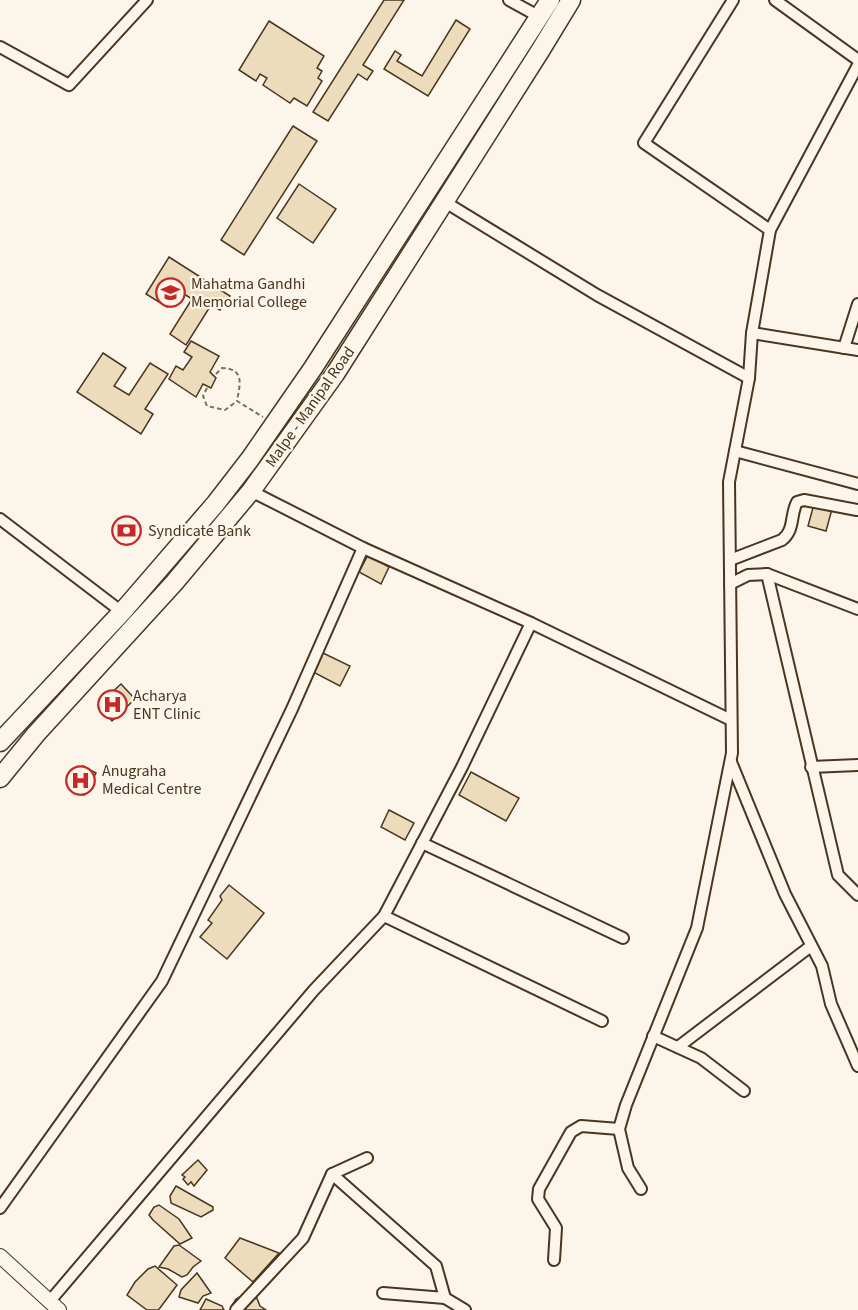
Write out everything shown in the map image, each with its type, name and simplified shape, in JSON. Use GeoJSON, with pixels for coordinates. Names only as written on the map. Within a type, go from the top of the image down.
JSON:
{"type":"FeatureCollection","features":[{"type":"Feature","properties":{"kind":"highway","name":"Malpe - Manipal Road"},"geometry":{"type":"LineString","coordinates":[[0,742],[122,612],[216,503],[275,424],[550,0]]}},
{"type":"Feature","properties":{"kind":"highway","name":"Malpe - Manipal Road"},"geometry":{"type":"LineString","coordinates":[[0,778],[36,734],[174,583],[251,491],[334,374],[571,0]]}},
{"type":"Feature","properties":{"kind":"street"},"geometry":{"type":"LineString","coordinates":[[0,47],[69,85],[147,0]]}},
{"type":"Feature","properties":{"kind":"street"},"geometry":{"type":"LineString","coordinates":[[508,0],[540,17]]}},
{"type":"Feature","properties":{"kind":"street"},"geometry":{"type":"LineString","coordinates":[[733,0],[644,143],[770,230]]}},
{"type":"Feature","properties":{"kind":"street"},"geometry":{"type":"LineString","coordinates":[[641,1189],[628,1168],[619,1129],[626,1105],[697,928],[731,762],[729,482],[748,378],[752,333],[770,230],[858,62],[775,0]]}},
{"type":"Feature","properties":{"kind":"street"},"geometry":{"type":"LineString","coordinates":[[445,202],[597,295],[748,378]]}},
{"type":"Feature","properties":{"kind":"street"},"geometry":{"type":"LineString","coordinates":[[393,244],[410,255]]}},
{"type":"Feature","properties":{"kind":"street"},"geometry":{"type":"LineString","coordinates":[[844,348],[858,304]]}},
{"type":"Feature","properties":{"kind":"street"},"geometry":{"type":"LineString","coordinates":[[752,333],[858,350]]}},
{"type":"Feature","properties":{"kind":"street"},"geometry":{"type":"LineString","coordinates":[[735,451],[858,484]]}},
{"type":"Feature","properties":{"kind":"street"},"geometry":{"type":"LineString","coordinates":[[251,491],[363,548],[531,623],[731,720]]}},
{"type":"Feature","properties":{"kind":"street"},"geometry":{"type":"LineString","coordinates":[[730,560],[782,540],[788,535],[797,502],[804,500],[857,510]]}},
{"type":"Feature","properties":{"kind":"street"},"geometry":{"type":"LineString","coordinates":[[0,519],[122,612]]}},
{"type":"Feature","properties":{"kind":"street"},"geometry":{"type":"LineString","coordinates":[[0,1208],[162,981],[292,709],[363,548]]}},
{"type":"Feature","properties":{"kind":"street"},"geometry":{"type":"LineString","coordinates":[[730,584],[748,575],[767,574],[858,609]]}},
{"type":"Feature","properties":{"kind":"street"},"geometry":{"type":"LineString","coordinates":[[767,574],[838,875],[858,895]]}},
{"type":"Feature","properties":{"kind":"street"},"geometry":{"type":"LineString","coordinates":[[0,1256],[55,1306],[314,990],[384,916],[462,767],[531,623]]}},
{"type":"Feature","properties":{"kind":"street"},"geometry":{"type":"LineString","coordinates":[[731,762],[785,894],[822,966],[831,1004],[858,1066]]}},
{"type":"Feature","properties":{"kind":"street"},"geometry":{"type":"LineString","coordinates":[[811,767],[858,765]]}},
{"type":"Feature","properties":{"kind":"street"},"geometry":{"type":"LineString","coordinates":[[422,843],[623,938]]}},
{"type":"Feature","properties":{"kind":"street"},"geometry":{"type":"LineString","coordinates":[[384,916],[602,1021]]}},
{"type":"Feature","properties":{"kind":"street"},"geometry":{"type":"LineString","coordinates":[[678,1047],[812,946]]}},
{"type":"Feature","properties":{"kind":"street"},"geometry":{"type":"LineString","coordinates":[[653,1036],[713,1065],[744,1091]]}},
{"type":"Feature","properties":{"kind":"street"},"geometry":{"type":"LineString","coordinates":[[554,1260],[556,1227],[538,1199],[539,1189],[571,1132],[576,1128],[581,1126],[619,1129]]}},
{"type":"Feature","properties":{"kind":"street"},"geometry":{"type":"LineString","coordinates":[[236,1310],[303,1238],[332,1174],[367,1158]]}},
{"type":"Feature","properties":{"kind":"street"},"geometry":{"type":"LineString","coordinates":[[332,1174],[436,1266],[445,1298]]}},
{"type":"Feature","properties":{"kind":"street"},"geometry":{"type":"LineString","coordinates":[[383,1293],[445,1298],[465,1310]]}},
{"type":"Feature","properties":{"kind":"path"},"geometry":{"type":"LineString","coordinates":[[207,388],[203,396],[207,406],[225,410],[237,401],[240,381],[237,373],[231,369],[222,368],[216,374]]}},
{"type":"Feature","properties":{"kind":"path"},"geometry":{"type":"LineString","coordinates":[[237,401],[275,424]]}},
{"type":"Feature","properties":{"kind":"building"},"geometry":{"type":"Polygon","coordinates":[[[384,0],[404,0],[363,65],[373,71],[367,80],[358,74],[328,121],[313,112],[384,0]]]}},
{"type":"Feature","properties":{"kind":"building"},"geometry":{"type":"Polygon","coordinates":[[[456,20],[470,29],[428,96],[384,69],[395,51],[401,55],[397,61],[422,76],[456,20]]]}},
{"type":"Feature","properties":{"kind":"building"},"geometry":{"type":"Polygon","coordinates":[[[269,21],[324,56],[317,68],[322,71],[318,78],[322,81],[307,106],[294,98],[290,103],[263,85],[267,78],[260,74],[256,81],[239,70],[269,21]]]}},
{"type":"Feature","properties":{"kind":"building"},"geometry":{"type":"Polygon","coordinates":[[[293,126],[317,141],[244,255],[221,240],[293,126]]]}},
{"type":"Feature","properties":{"kind":"building"},"geometry":{"type":"Polygon","coordinates":[[[299,184],[336,209],[313,243],[277,218],[299,184]]]}},
{"type":"Feature","properties":{"kind":"building"},"geometry":{"type":"Polygon","coordinates":[[[169,257],[230,296],[220,310],[211,305],[186,345],[170,334],[192,299],[178,290],[167,307],[146,294],[169,257]]]}},
{"type":"Feature","properties":{"kind":"building"},"geometry":{"type":"Polygon","coordinates":[[[191,341],[219,356],[210,372],[216,378],[211,388],[203,384],[196,397],[169,379],[176,366],[183,370],[192,357],[184,352],[191,341]]]}},
{"type":"Feature","properties":{"kind":"building"},"geometry":{"type":"Polygon","coordinates":[[[103,353],[126,368],[114,386],[129,395],[150,363],[168,374],[145,409],[153,414],[141,434],[77,392],[103,353]]]}},
{"type":"Feature","properties":{"kind":"building"},"geometry":{"type":"Polygon","coordinates":[[[814,504],[832,509],[826,531],[808,526],[814,504]]]}},
{"type":"Feature","properties":{"kind":"building"},"geometry":{"type":"Polygon","coordinates":[[[368,555],[389,567],[381,584],[359,572],[368,555]]]}},
{"type":"Feature","properties":{"kind":"building"},"geometry":{"type":"Polygon","coordinates":[[[323,653],[350,666],[340,686],[313,672],[323,653]]]}},
{"type":"Feature","properties":{"kind":"building"},"geometry":{"type":"Polygon","coordinates":[[[121,684],[135,699],[112,721],[98,705],[121,684]]]}},
{"type":"Feature","properties":{"kind":"building"},"geometry":{"type":"Polygon","coordinates":[[[83,766],[96,773],[84,795],[71,788],[83,766]]]}},
{"type":"Feature","properties":{"kind":"building"},"geometry":{"type":"Polygon","coordinates":[[[471,772],[519,798],[506,821],[459,795],[471,772]]]}},
{"type":"Feature","properties":{"kind":"building"},"geometry":{"type":"Polygon","coordinates":[[[389,810],[414,823],[405,840],[381,827],[389,810]]]}},
{"type":"Feature","properties":{"kind":"building"},"geometry":{"type":"Polygon","coordinates":[[[229,885],[264,913],[227,959],[200,937],[212,923],[208,920],[222,900],[220,896],[229,885]]]}},
{"type":"Feature","properties":{"kind":"building"},"geometry":{"type":"Polygon","coordinates":[[[198,1160],[207,1170],[194,1186],[191,1182],[188,1185],[182,1175],[198,1160]]]}},
{"type":"Feature","properties":{"kind":"building"},"geometry":{"type":"Polygon","coordinates":[[[176,1186],[213,1207],[213,1210],[201,1217],[171,1203],[170,1196],[176,1186]]]}},
{"type":"Feature","properties":{"kind":"building"},"geometry":{"type":"Polygon","coordinates":[[[159,1205],[179,1219],[192,1238],[180,1244],[153,1220],[149,1215],[154,1207],[159,1205]]]}},
{"type":"Feature","properties":{"kind":"building"},"geometry":{"type":"Polygon","coordinates":[[[240,1238],[279,1253],[253,1282],[225,1258],[240,1238]]]}},
{"type":"Feature","properties":{"kind":"building"},"geometry":{"type":"Polygon","coordinates":[[[179,1245],[201,1261],[182,1277],[159,1267],[174,1246],[179,1245]]]}},
{"type":"Feature","properties":{"kind":"building"},"geometry":{"type":"Polygon","coordinates":[[[155,1266],[177,1285],[158,1310],[147,1310],[127,1295],[135,1282],[148,1269],[155,1266]]]}},
{"type":"Feature","properties":{"kind":"building"},"geometry":{"type":"Polygon","coordinates":[[[197,1273],[211,1293],[203,1296],[198,1303],[179,1297],[181,1290],[197,1273]]]}},
{"type":"Feature","properties":{"kind":"building"},"geometry":{"type":"Polygon","coordinates":[[[249,1292],[256,1296],[260,1306],[266,1310],[234,1310],[231,1307],[236,1299],[249,1292]]]}},
{"type":"Feature","properties":{"kind":"building"},"geometry":{"type":"Polygon","coordinates":[[[206,1299],[222,1306],[224,1310],[200,1310],[206,1299]]]}},
{"type":"Feature","properties":{"kind":"place","name":"Mahatma Gandhi Memorial College"},"geometry":{"type":"Point","coordinates":[170,293]}},
{"type":"Feature","properties":{"kind":"place","name":"Syndicate Bank"},"geometry":{"type":"Point","coordinates":[127,531]}},
{"type":"Feature","properties":{"kind":"place","name":"Acharya ENT Clinic"},"geometry":{"type":"Point","coordinates":[112,705]}},
{"type":"Feature","properties":{"kind":"place","name":"Anugraha Medical Centre"},"geometry":{"type":"Point","coordinates":[81,780]}}]}
